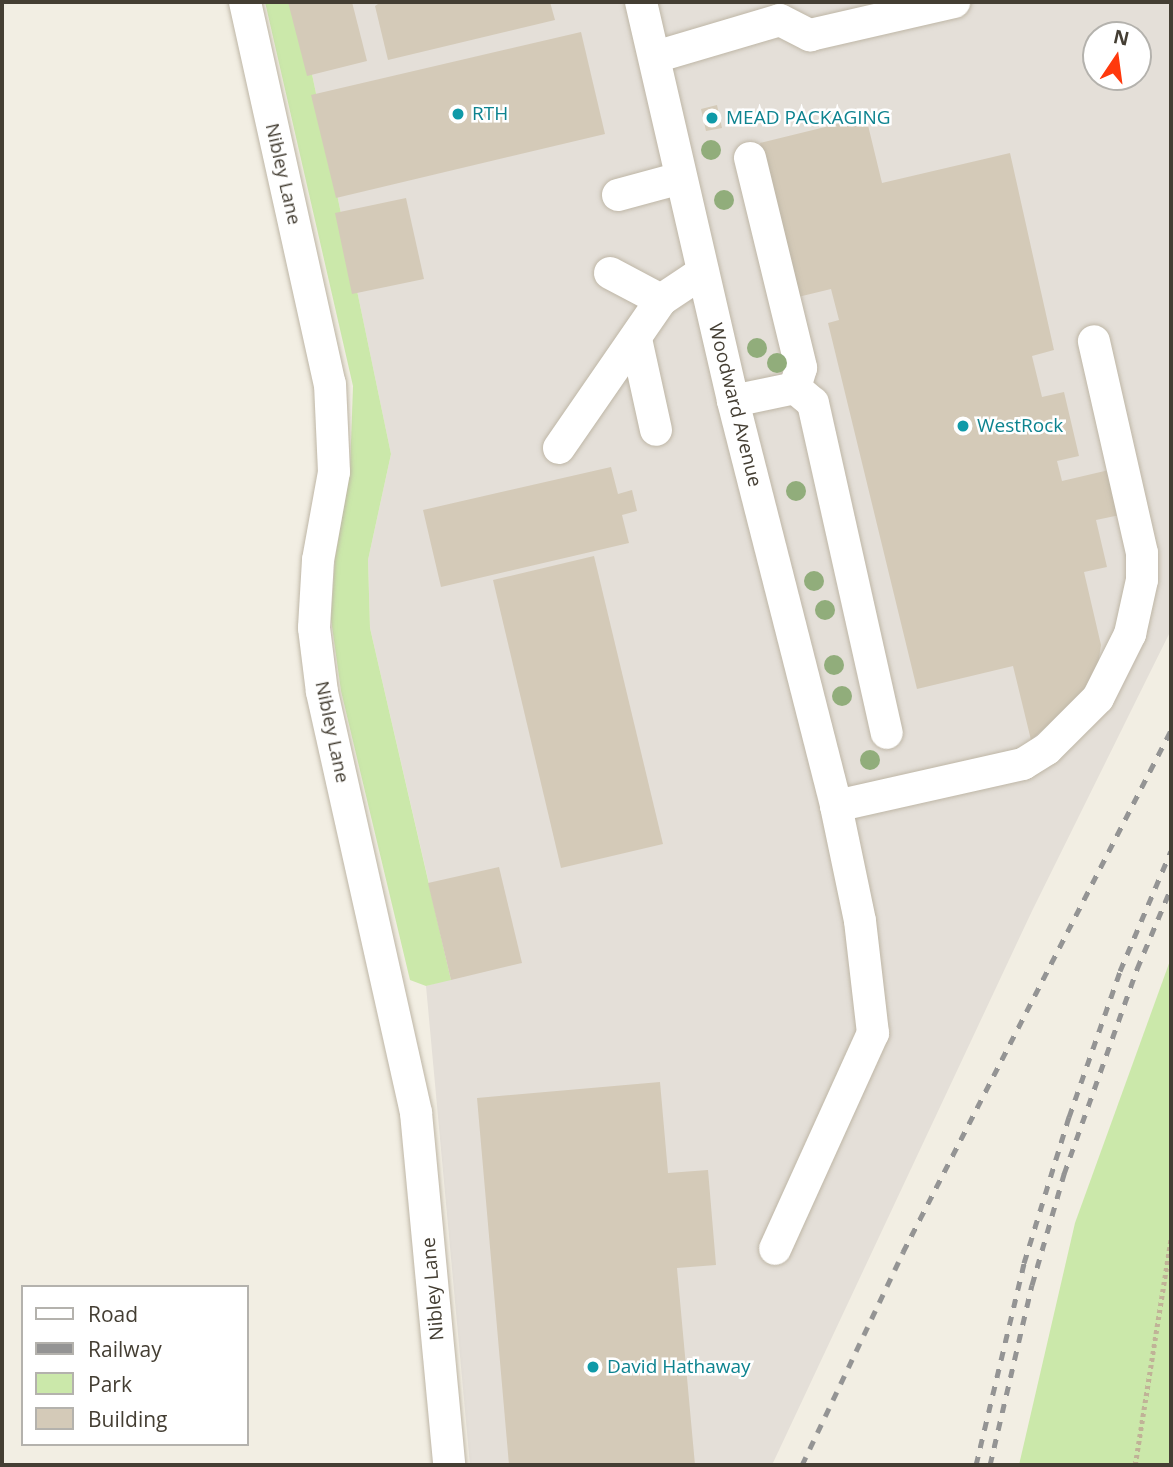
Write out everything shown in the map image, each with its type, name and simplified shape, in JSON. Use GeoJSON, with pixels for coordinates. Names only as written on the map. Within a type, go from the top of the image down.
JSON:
{"type":"FeatureCollection","features":[{"type":"Feature","properties":{"kind":"street","name":"Nibley Lane"},"geometry":{"type":"LineString","coordinates":[[245,2],[330,384],[334,472],[317,560],[314,628],[322,692],[416,1113],[449,1465]]}},
{"type":"Feature","properties":{"kind":"street","name":"Woodward Avenue"},"geometry":{"type":"LineString","coordinates":[[641,2],[733,401],[836,806],[860,921],[873,1033],[775,1248]]}},
{"type":"Feature","properties":{"kind":"street"},"geometry":{"type":"LineString","coordinates":[[655,57],[780,20],[810,35],[954,2]]}},
{"type":"Feature","properties":{"kind":"street"},"geometry":{"type":"LineString","coordinates":[[750,158],[801,368],[795,388]]}},
{"type":"Feature","properties":{"kind":"street"},"geometry":{"type":"LineString","coordinates":[[618,195],[681,178]]}},
{"type":"Feature","properties":{"kind":"street"},"geometry":{"type":"LineString","coordinates":[[610,272],[661,300]]}},
{"type":"Feature","properties":{"kind":"street"},"geometry":{"type":"LineString","coordinates":[[559,448],[661,300],[703,272]]}},
{"type":"Feature","properties":{"kind":"street"},"geometry":{"type":"LineString","coordinates":[[636,339],[656,430]]}},
{"type":"Feature","properties":{"kind":"street"},"geometry":{"type":"LineString","coordinates":[[836,806],[1023,764],[1047,749],[1098,698],[1130,634],[1142,580],[1142,553],[1094,341]]}},
{"type":"Feature","properties":{"kind":"street"},"geometry":{"type":"LineString","coordinates":[[733,401],[795,388]]}},
{"type":"Feature","properties":{"kind":"street"},"geometry":{"type":"LineString","coordinates":[[795,388],[813,403],[887,733]]}},
{"type":"Feature","properties":{"kind":"path"},"geometry":{"type":"LineString","coordinates":[[1135,1465],[1171,1238]]}},
{"type":"Feature","properties":{"kind":"shaded area"},"geometry":{"type":"Polygon","coordinates":[[[297,2],[1171,2],[1171,630],[1032,911],[772,1465],[470,1465],[426,986],[451,979],[370,628],[368,560],[391,454],[297,2]]]}},
{"type":"Feature","properties":{"kind":"green space"},"geometry":{"type":"Polygon","coordinates":[[[265,2],[297,2],[391,454],[368,560],[370,628],[451,980],[426,986],[410,980],[341,691],[331,619],[335,558],[350,471],[353,386],[265,2]]]}},
{"type":"Feature","properties":{"kind":"green space"},"geometry":{"type":"Polygon","coordinates":[[[1171,958],[1171,1465],[1019,1465],[1075,1223],[1171,958]]]}},
{"type":"Feature","properties":{"kind":"building"},"geometry":{"type":"Polygon","coordinates":[[[288,2],[352,2],[367,61],[307,76],[288,2]]]}},
{"type":"Feature","properties":{"kind":"building"},"geometry":{"type":"Polygon","coordinates":[[[381,2],[550,2],[555,20],[388,60],[375,6],[381,2]]]}},
{"type":"Feature","properties":{"kind":"building","name":"RTH"},"geometry":{"type":"Polygon","coordinates":[[[581,32],[605,134],[336,198],[311,95],[581,32]]]}},
{"type":"Feature","properties":{"kind":"building","name":"MEAD PACKAGING"},"geometry":{"type":"Polygon","coordinates":[[[717,105],[722,128],[706,131],[701,109],[717,105]]]}},
{"type":"Feature","properties":{"kind":"building","name":"WestRock"},"geometry":{"type":"Polygon","coordinates":[[[866,117],[882,183],[1010,153],[1054,350],[1032,356],[1042,397],[1064,392],[1079,456],[1057,461],[1062,481],[1109,470],[1120,515],[1096,520],[1107,567],[1084,572],[1101,645],[1095,685],[1031,740],[1013,666],[917,689],[828,323],[839,320],[831,289],[798,297],[760,143],[866,117]]]}},
{"type":"Feature","properties":{"kind":"building"},"geometry":{"type":"Polygon","coordinates":[[[406,198],[424,279],[352,294],[335,213],[406,198]]]}},
{"type":"Feature","properties":{"kind":"building"},"geometry":{"type":"Polygon","coordinates":[[[611,467],[618,494],[632,490],[637,511],[622,515],[629,543],[441,587],[423,510],[611,467]]]}},
{"type":"Feature","properties":{"kind":"building"},"geometry":{"type":"Polygon","coordinates":[[[594,556],[663,844],[561,868],[493,580],[594,556]]]}},
{"type":"Feature","properties":{"kind":"building"},"geometry":{"type":"Polygon","coordinates":[[[499,867],[522,963],[451,980],[428,883],[499,867]]]}},
{"type":"Feature","properties":{"kind":"building","name":"David Hathaway"},"geometry":{"type":"Polygon","coordinates":[[[660,1082],[668,1173],[708,1170],[716,1265],[677,1268],[695,1465],[509,1465],[477,1098],[660,1082]]]}},
{"type":"Feature","properties":{"kind":"railway"},"geometry":{"type":"LineString","coordinates":[[802,1465],[903,1252],[1171,730]]}},
{"type":"Feature","properties":{"kind":"railway"},"geometry":{"type":"LineString","coordinates":[[976,1465],[1024,1263],[1069,1117],[1120,971],[1171,851]]}},
{"type":"Feature","properties":{"kind":"railway"},"geometry":{"type":"LineString","coordinates":[[990,1465],[1032,1285],[1064,1174],[1137,969],[1171,888]]}},
{"type":"Feature","properties":{"kind":"place","name":"RTH"},"geometry":{"type":"Point","coordinates":[458,114]}},
{"type":"Feature","properties":{"kind":"place","name":"MEAD PACKAGING"},"geometry":{"type":"Point","coordinates":[712,118]}},
{"type":"Feature","properties":{"kind":"place","name":"WestRock"},"geometry":{"type":"Point","coordinates":[963,426]}},
{"type":"Feature","properties":{"kind":"place","name":"David Hathaway"},"geometry":{"type":"Point","coordinates":[593,1367]}}]}
